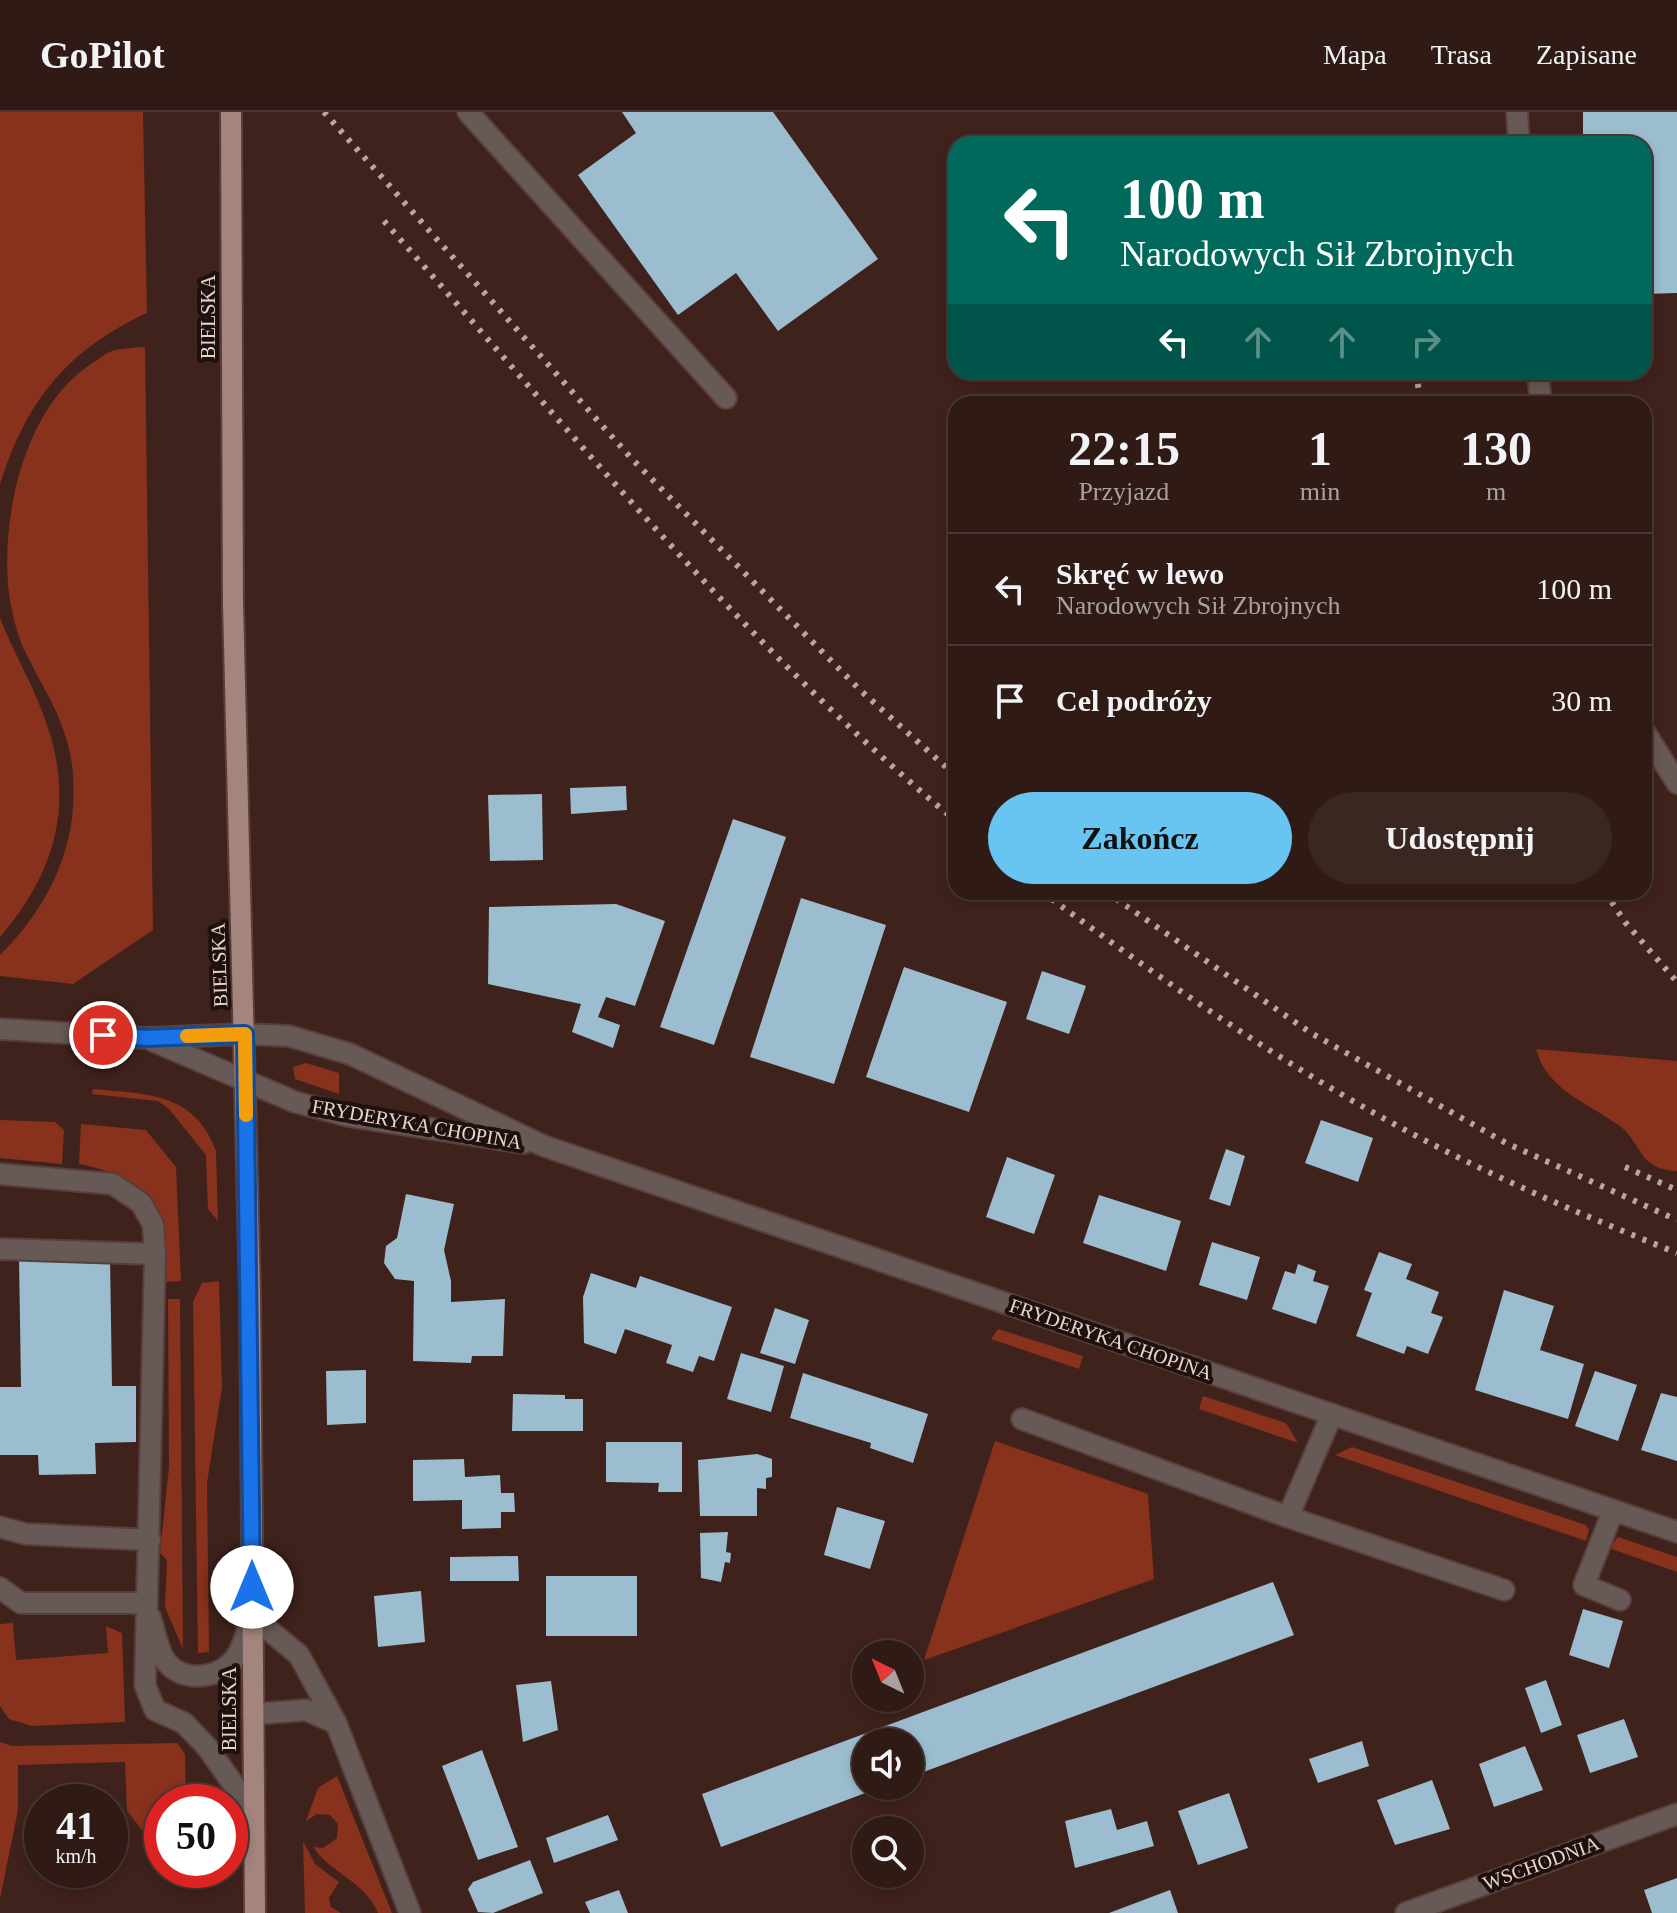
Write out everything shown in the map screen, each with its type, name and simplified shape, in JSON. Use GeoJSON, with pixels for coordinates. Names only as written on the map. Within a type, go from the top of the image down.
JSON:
{"type":"FeatureCollection","features":[{"type":"Feature","properties":{"kind":"main road","name":"BIELSKA"},"geometry":{"type":"LineString","coordinates":[[231,112],[233,603],[246,1082],[255,1913]]}},
{"type":"Feature","properties":{"kind":"street"},"geometry":{"type":"LineString","coordinates":[[468,112],[726,398]]}},
{"type":"Feature","properties":{"kind":"street"},"geometry":{"type":"LineString","coordinates":[[1517,112],[1518,136]]}},
{"type":"Feature","properties":{"kind":"street"},"geometry":{"type":"LineString","coordinates":[[1652,744],[1677,783]]}},
{"type":"Feature","properties":{"kind":"street"},"geometry":{"type":"LineString","coordinates":[[0,1029],[146,1038]]}},
{"type":"Feature","properties":{"kind":"street","name":"FRYDERYKA CHOPINA"},"geometry":{"type":"LineString","coordinates":[[146,1038],[245,1034],[289,1036],[350,1054],[544,1146],[1677,1532]]}},
{"type":"Feature","properties":{"kind":"street","name":"FRYDERYKA CHOPINA"},"geometry":{"type":"LineString","coordinates":[[146,1038],[295,1102],[348,1116],[544,1146]]}},
{"type":"Feature","properties":{"kind":"street"},"geometry":{"type":"LineString","coordinates":[[0,1174],[113,1184],[141,1203],[153,1224],[155,1254],[145,1685],[155,1710],[184,1723],[207,1747],[253,1812]]}},
{"type":"Feature","properties":{"kind":"street"},"geometry":{"type":"LineString","coordinates":[[0,1249],[155,1254]]}},
{"type":"Feature","properties":{"kind":"street"},"geometry":{"type":"LineString","coordinates":[[1288,1517],[1332,1414]]}},
{"type":"Feature","properties":{"kind":"street"},"geometry":{"type":"LineString","coordinates":[[1022,1419],[1288,1517],[1504,1590]]}},
{"type":"Feature","properties":{"kind":"street"},"geometry":{"type":"LineString","coordinates":[[1613,1511],[1584,1585],[1620,1600]]}},
{"type":"Feature","properties":{"kind":"street"},"geometry":{"type":"LineString","coordinates":[[0,1527],[26,1534],[150,1540]]}},
{"type":"Feature","properties":{"kind":"street"},"geometry":{"type":"LineString","coordinates":[[0,1588],[21,1603],[146,1603]]}},
{"type":"Feature","properties":{"kind":"street"},"geometry":{"type":"LineString","coordinates":[[146,1603],[166,1663],[192,1677],[219,1672],[238,1655],[252,1616],[299,1655],[336,1723],[410,1913]]}},
{"type":"Feature","properties":{"kind":"street"},"geometry":{"type":"LineString","coordinates":[[253,1714],[306,1710],[336,1723]]}},
{"type":"Feature","properties":{"kind":"street","name":"WSCHODNIA"},"geometry":{"type":"LineString","coordinates":[[1406,1913],[1677,1814]]}},
{"type":"Feature","properties":{"kind":"shaded area"},"geometry":{"type":"Polygon","coordinates":[[[0,112],[143,112],[147,313],[94,344],[53,381],[23,428],[0,485],[0,112]]]}},
{"type":"Feature","properties":{"kind":"shaded area"},"geometry":{"type":"Polygon","coordinates":[[[145,347],[153,930],[73,984],[0,976],[0,955],[33,916],[57,874],[71,827],[73,802],[73,776],[67,740],[21,641],[11,607],[7,564],[13,499],[34,434],[50,406],[70,381],[109,352],[145,347]]]}},
{"type":"Feature","properties":{"kind":"shaded area"},"geometry":{"type":"Polygon","coordinates":[[[0,618],[38,702],[53,745],[59,804],[56,832],[48,859],[20,912],[0,937],[0,618]]]}},
{"type":"Feature","properties":{"kind":"shaded area"},"geometry":{"type":"Polygon","coordinates":[[[1536,1049],[1677,1061],[1677,1171],[1665,1170],[1648,1161],[1621,1127],[1559,1086],[1549,1076],[1536,1049]]]}},
{"type":"Feature","properties":{"kind":"shaded area"},"geometry":{"type":"Polygon","coordinates":[[[306,1063],[339,1073],[339,1094],[295,1079],[293,1067],[306,1063]]]}},
{"type":"Feature","properties":{"kind":"shaded area"},"geometry":{"type":"Polygon","coordinates":[[[93,1089],[149,1095],[182,1107],[195,1117],[216,1151],[218,1221],[208,1209],[206,1155],[169,1109],[158,1101],[92,1094],[93,1089]]]}},
{"type":"Feature","properties":{"kind":"shaded area"},"geometry":{"type":"Polygon","coordinates":[[[0,1120],[55,1122],[64,1130],[62,1164],[0,1158],[0,1120]]]}},
{"type":"Feature","properties":{"kind":"shaded area"},"geometry":{"type":"Polygon","coordinates":[[[81,1124],[146,1130],[176,1167],[181,1281],[166,1282],[163,1238],[149,1203],[137,1189],[121,1178],[79,1164],[81,1124]]]}},
{"type":"Feature","properties":{"kind":"shaded area"},"geometry":{"type":"Polygon","coordinates":[[[219,1281],[222,1387],[207,1483],[209,1652],[198,1653],[193,1302],[202,1283],[219,1281]]]}},
{"type":"Feature","properties":{"kind":"shaded area"},"geometry":{"type":"Polygon","coordinates":[[[168,1299],[180,1299],[183,1649],[165,1607],[167,1560],[160,1553],[169,1467],[168,1299]]]}},
{"type":"Feature","properties":{"kind":"shaded area"},"geometry":{"type":"Polygon","coordinates":[[[998,1329],[1083,1356],[1079,1369],[991,1339],[998,1329]]]}},
{"type":"Feature","properties":{"kind":"shaded area"},"geometry":{"type":"Polygon","coordinates":[[[1203,1396],[1286,1423],[1298,1443],[1199,1409],[1203,1396]]]}},
{"type":"Feature","properties":{"kind":"shaded area"},"geometry":{"type":"Polygon","coordinates":[[[995,1441],[1148,1494],[1154,1579],[924,1660],[995,1441]]]}},
{"type":"Feature","properties":{"kind":"shaded area"},"geometry":{"type":"Polygon","coordinates":[[[1352,1447],[1586,1525],[1589,1530],[1586,1541],[1335,1455],[1352,1447]]]}},
{"type":"Feature","properties":{"kind":"shaded area"},"geometry":{"type":"Polygon","coordinates":[[[1618,1537],[1677,1557],[1677,1572],[1609,1548],[1618,1537]]]}},
{"type":"Feature","properties":{"kind":"shaded area"},"geometry":{"type":"Polygon","coordinates":[[[13,1623],[16,1660],[108,1653],[106,1626],[122,1633],[125,1722],[32,1726],[9,1719],[0,1706],[0,1624],[13,1623]]]}},
{"type":"Feature","properties":{"kind":"shaded area"},"geometry":{"type":"Polygon","coordinates":[[[0,1742],[12,1746],[177,1743],[185,1754],[186,1784],[144,1784],[144,1832],[128,1812],[125,1762],[18,1765],[18,1810],[0,1899],[0,1742]]]}},
{"type":"Feature","properties":{"kind":"shaded area"},"geometry":{"type":"Polygon","coordinates":[[[337,1776],[392,1913],[378,1913],[365,1893],[313,1847],[323,1848],[337,1838],[338,1824],[330,1815],[317,1814],[306,1821],[318,1788],[337,1776]]]}},
{"type":"Feature","properties":{"kind":"shaded area"},"geometry":{"type":"Polygon","coordinates":[[[303,1841],[315,1864],[339,1882],[329,1898],[331,1907],[341,1913],[305,1913],[303,1841]]]}},
{"type":"Feature","properties":{"kind":"building"},"geometry":{"type":"Polygon","coordinates":[[[622,112],[773,112],[878,259],[778,331],[736,273],[678,315],[578,175],[636,133],[622,112]]]}},
{"type":"Feature","properties":{"kind":"building"},"geometry":{"type":"Polygon","coordinates":[[[1583,112],[1677,112],[1677,293],[1652,294],[1652,136],[1583,136],[1583,112]]]}},
{"type":"Feature","properties":{"kind":"building"},"geometry":{"type":"Polygon","coordinates":[[[626,786],[627,810],[571,814],[570,788],[626,786]]]}},
{"type":"Feature","properties":{"kind":"building"},"geometry":{"type":"Polygon","coordinates":[[[542,794],[543,860],[490,861],[488,795],[542,794]]]}},
{"type":"Feature","properties":{"kind":"building"},"geometry":{"type":"Polygon","coordinates":[[[733,819],[786,837],[714,1045],[660,1027],[733,819]]]}},
{"type":"Feature","properties":{"kind":"building"},"geometry":{"type":"Polygon","coordinates":[[[801,898],[886,925],[834,1084],[750,1057],[801,898]]]}},
{"type":"Feature","properties":{"kind":"building"},"geometry":{"type":"Polygon","coordinates":[[[616,904],[665,921],[635,1006],[606,997],[598,1017],[620,1025],[613,1048],[572,1032],[581,1004],[488,984],[489,907],[616,904]]]}},
{"type":"Feature","properties":{"kind":"building"},"geometry":{"type":"Polygon","coordinates":[[[904,967],[1007,1002],[969,1112],[866,1077],[904,967]]]}},
{"type":"Feature","properties":{"kind":"building"},"geometry":{"type":"Polygon","coordinates":[[[1042,971],[1086,986],[1069,1034],[1026,1019],[1042,971]]]}},
{"type":"Feature","properties":{"kind":"building"},"geometry":{"type":"Polygon","coordinates":[[[1321,1120],[1373,1138],[1358,1182],[1305,1163],[1321,1120]]]}},
{"type":"Feature","properties":{"kind":"building"},"geometry":{"type":"Polygon","coordinates":[[[1226,1149],[1245,1156],[1230,1206],[1209,1199],[1226,1149]]]}},
{"type":"Feature","properties":{"kind":"building"},"geometry":{"type":"Polygon","coordinates":[[[1007,1157],[1055,1175],[1034,1234],[986,1217],[1007,1157]]]}},
{"type":"Feature","properties":{"kind":"building"},"geometry":{"type":"Polygon","coordinates":[[[406,1194],[454,1204],[444,1250],[451,1281],[451,1302],[505,1299],[503,1356],[472,1356],[471,1363],[413,1361],[414,1281],[395,1279],[384,1263],[386,1246],[397,1238],[406,1194]]]}},
{"type":"Feature","properties":{"kind":"building"},"geometry":{"type":"Polygon","coordinates":[[[1099,1195],[1181,1221],[1166,1271],[1083,1243],[1099,1195]]]}},
{"type":"Feature","properties":{"kind":"building"},"geometry":{"type":"Polygon","coordinates":[[[1212,1242],[1260,1257],[1247,1300],[1199,1285],[1212,1242]]]}},
{"type":"Feature","properties":{"kind":"building"},"geometry":{"type":"Polygon","coordinates":[[[1379,1252],[1412,1264],[1406,1279],[1439,1292],[1431,1313],[1443,1317],[1428,1354],[1407,1346],[1404,1354],[1356,1336],[1372,1293],[1364,1290],[1379,1252]]]}},
{"type":"Feature","properties":{"kind":"building"},"geometry":{"type":"Polygon","coordinates":[[[110,1256],[112,1386],[136,1386],[136,1442],[95,1443],[96,1474],[39,1475],[38,1455],[0,1455],[0,1387],[21,1387],[19,1257],[110,1256]]]}},
{"type":"Feature","properties":{"kind":"building"},"geometry":{"type":"Polygon","coordinates":[[[1298,1264],[1316,1271],[1313,1281],[1329,1286],[1316,1324],[1272,1309],[1285,1271],[1295,1274],[1298,1264]]]}},
{"type":"Feature","properties":{"kind":"building"},"geometry":{"type":"Polygon","coordinates":[[[591,1273],[636,1288],[640,1276],[732,1307],[714,1361],[699,1356],[693,1372],[666,1363],[672,1345],[625,1329],[616,1354],[584,1343],[583,1297],[591,1273]]]}},
{"type":"Feature","properties":{"kind":"building"},"geometry":{"type":"Polygon","coordinates":[[[1504,1290],[1554,1306],[1540,1350],[1584,1364],[1568,1419],[1475,1390],[1504,1290]]]}},
{"type":"Feature","properties":{"kind":"building"},"geometry":{"type":"Polygon","coordinates":[[[775,1308],[809,1320],[795,1364],[760,1353],[775,1308]]]}},
{"type":"Feature","properties":{"kind":"building"},"geometry":{"type":"Polygon","coordinates":[[[741,1353],[784,1366],[771,1412],[727,1399],[741,1353]]]}},
{"type":"Feature","properties":{"kind":"building"},"geometry":{"type":"Polygon","coordinates":[[[366,1370],[366,1423],[327,1425],[326,1371],[366,1370]]]}},
{"type":"Feature","properties":{"kind":"building"},"geometry":{"type":"Polygon","coordinates":[[[1595,1371],[1637,1385],[1618,1441],[1575,1426],[1595,1371]]]}},
{"type":"Feature","properties":{"kind":"building"},"geometry":{"type":"Polygon","coordinates":[[[803,1373],[928,1414],[913,1463],[870,1448],[871,1443],[790,1418],[803,1373]]]}},
{"type":"Feature","properties":{"kind":"building"},"geometry":{"type":"Polygon","coordinates":[[[1661,1393],[1677,1397],[1677,1461],[1641,1450],[1661,1393]]]}},
{"type":"Feature","properties":{"kind":"building"},"geometry":{"type":"Polygon","coordinates":[[[513,1394],[565,1395],[565,1399],[583,1399],[583,1431],[512,1431],[513,1394]]]}},
{"type":"Feature","properties":{"kind":"building"},"geometry":{"type":"Polygon","coordinates":[[[606,1442],[682,1442],[682,1492],[658,1492],[659,1483],[606,1482],[606,1442]]]}},
{"type":"Feature","properties":{"kind":"building"},"geometry":{"type":"Polygon","coordinates":[[[757,1454],[772,1459],[772,1477],[766,1478],[766,1489],[757,1488],[757,1516],[700,1516],[698,1460],[757,1454]]]}},
{"type":"Feature","properties":{"kind":"building"},"geometry":{"type":"Polygon","coordinates":[[[464,1459],[465,1477],[500,1475],[501,1493],[514,1493],[515,1512],[501,1512],[501,1528],[462,1529],[462,1500],[413,1501],[413,1460],[464,1459]]]}},
{"type":"Feature","properties":{"kind":"building"},"geometry":{"type":"Polygon","coordinates":[[[837,1507],[885,1521],[870,1569],[824,1555],[837,1507]]]}},
{"type":"Feature","properties":{"kind":"building"},"geometry":{"type":"Polygon","coordinates":[[[728,1532],[726,1552],[731,1553],[730,1563],[725,1562],[721,1582],[701,1578],[700,1533],[728,1532]]]}},
{"type":"Feature","properties":{"kind":"building"},"geometry":{"type":"Polygon","coordinates":[[[518,1556],[519,1581],[450,1581],[450,1557],[518,1556]]]}},
{"type":"Feature","properties":{"kind":"building"},"geometry":{"type":"Polygon","coordinates":[[[546,1576],[637,1576],[637,1636],[546,1636],[546,1576]]]}},
{"type":"Feature","properties":{"kind":"building"},"geometry":{"type":"Polygon","coordinates":[[[1273,1582],[1294,1635],[924,1772],[924,1728],[880,1728],[1273,1582]]]}},
{"type":"Feature","properties":{"kind":"building"},"geometry":{"type":"Polygon","coordinates":[[[421,1591],[425,1642],[378,1647],[374,1596],[421,1591]]]}},
{"type":"Feature","properties":{"kind":"building"},"geometry":{"type":"Polygon","coordinates":[[[1583,1609],[1623,1621],[1609,1668],[1569,1655],[1583,1609]]]}},
{"type":"Feature","properties":{"kind":"building"},"geometry":{"type":"Polygon","coordinates":[[[1546,1680],[1562,1725],[1541,1733],[1525,1688],[1546,1680]]]}},
{"type":"Feature","properties":{"kind":"building"},"geometry":{"type":"Polygon","coordinates":[[[551,1681],[558,1730],[523,1742],[516,1685],[551,1681]]]}},
{"type":"Feature","properties":{"kind":"building"},"geometry":{"type":"Polygon","coordinates":[[[1624,1719],[1638,1757],[1590,1773],[1577,1735],[1624,1719]]]}},
{"type":"Feature","properties":{"kind":"building"},"geometry":{"type":"Polygon","coordinates":[[[852,1738],[852,1798],[721,1847],[702,1794],[852,1738]]]}},
{"type":"Feature","properties":{"kind":"building"},"geometry":{"type":"Polygon","coordinates":[[[1362,1741],[1369,1766],[1318,1783],[1309,1759],[1362,1741]]]}},
{"type":"Feature","properties":{"kind":"building"},"geometry":{"type":"Polygon","coordinates":[[[1525,1746],[1543,1790],[1494,1807],[1479,1764],[1525,1746]]]}},
{"type":"Feature","properties":{"kind":"building"},"geometry":{"type":"Polygon","coordinates":[[[482,1750],[518,1847],[478,1860],[442,1766],[482,1750]]]}},
{"type":"Feature","properties":{"kind":"building"},"geometry":{"type":"Polygon","coordinates":[[[1432,1780],[1450,1829],[1395,1845],[1377,1800],[1432,1780]]]}},
{"type":"Feature","properties":{"kind":"building"},"geometry":{"type":"Polygon","coordinates":[[[1229,1793],[1248,1848],[1198,1865],[1178,1811],[1229,1793]]]}},
{"type":"Feature","properties":{"kind":"building"},"geometry":{"type":"Polygon","coordinates":[[[1111,1809],[1117,1830],[1147,1821],[1154,1846],[1075,1868],[1065,1821],[1111,1809]]]}},
{"type":"Feature","properties":{"kind":"building"},"geometry":{"type":"Polygon","coordinates":[[[608,1815],[618,1840],[554,1863],[546,1838],[608,1815]]]}},
{"type":"Feature","properties":{"kind":"building"},"geometry":{"type":"Polygon","coordinates":[[[530,1860],[543,1893],[493,1913],[478,1912],[468,1889],[473,1882],[530,1860]]]}},
{"type":"Feature","properties":{"kind":"building"},"geometry":{"type":"Polygon","coordinates":[[[1677,1878],[1677,1913],[1652,1913],[1644,1890],[1677,1878]]]}},
{"type":"Feature","properties":{"kind":"building"},"geometry":{"type":"Polygon","coordinates":[[[619,1890],[628,1913],[590,1913],[585,1902],[619,1890]]]}},
{"type":"Feature","properties":{"kind":"building"},"geometry":{"type":"Polygon","coordinates":[[[1170,1890],[1178,1913],[1109,1913],[1170,1890]]]}},
{"type":"Feature","properties":{"kind":"railway"},"geometry":{"type":"LineString","coordinates":[[324,112],[631,458],[860,690],[948,769]]}},
{"type":"Feature","properties":{"kind":"railway"},"geometry":{"type":"LineString","coordinates":[[384,221],[589,455],[730,608],[802,682],[948,814]]}},
{"type":"Feature","properties":{"kind":"railway"},"geometry":{"type":"LineString","coordinates":[[1417,380],[1420,396]]}},
{"type":"Feature","properties":{"kind":"railway"},"geometry":{"type":"LineString","coordinates":[[1053,900],[1230,1024],[1377,1115],[1520,1187],[1677,1253]]}},
{"type":"Feature","properties":{"kind":"railway"},"geometry":{"type":"LineString","coordinates":[[1118,900],[1311,1033],[1506,1143],[1677,1220]]}},
{"type":"Feature","properties":{"kind":"railway"},"geometry":{"type":"LineString","coordinates":[[1610,900],[1625,922],[1677,982]]}},
{"type":"Feature","properties":{"kind":"railway"},"geometry":{"type":"LineString","coordinates":[[1625,1167],[1677,1190]]}},
{"type":"Feature","properties":{"kind":"slow traffic"},"geometry":{"type":"LineString","coordinates":[[187,1036],[245,1034],[246,1115]]}},
{"type":"Feature","properties":{"kind":"route"},"geometry":{"type":"LineString","coordinates":[[103,1035],[146,1038],[245,1034],[252,1587]]}}]}
